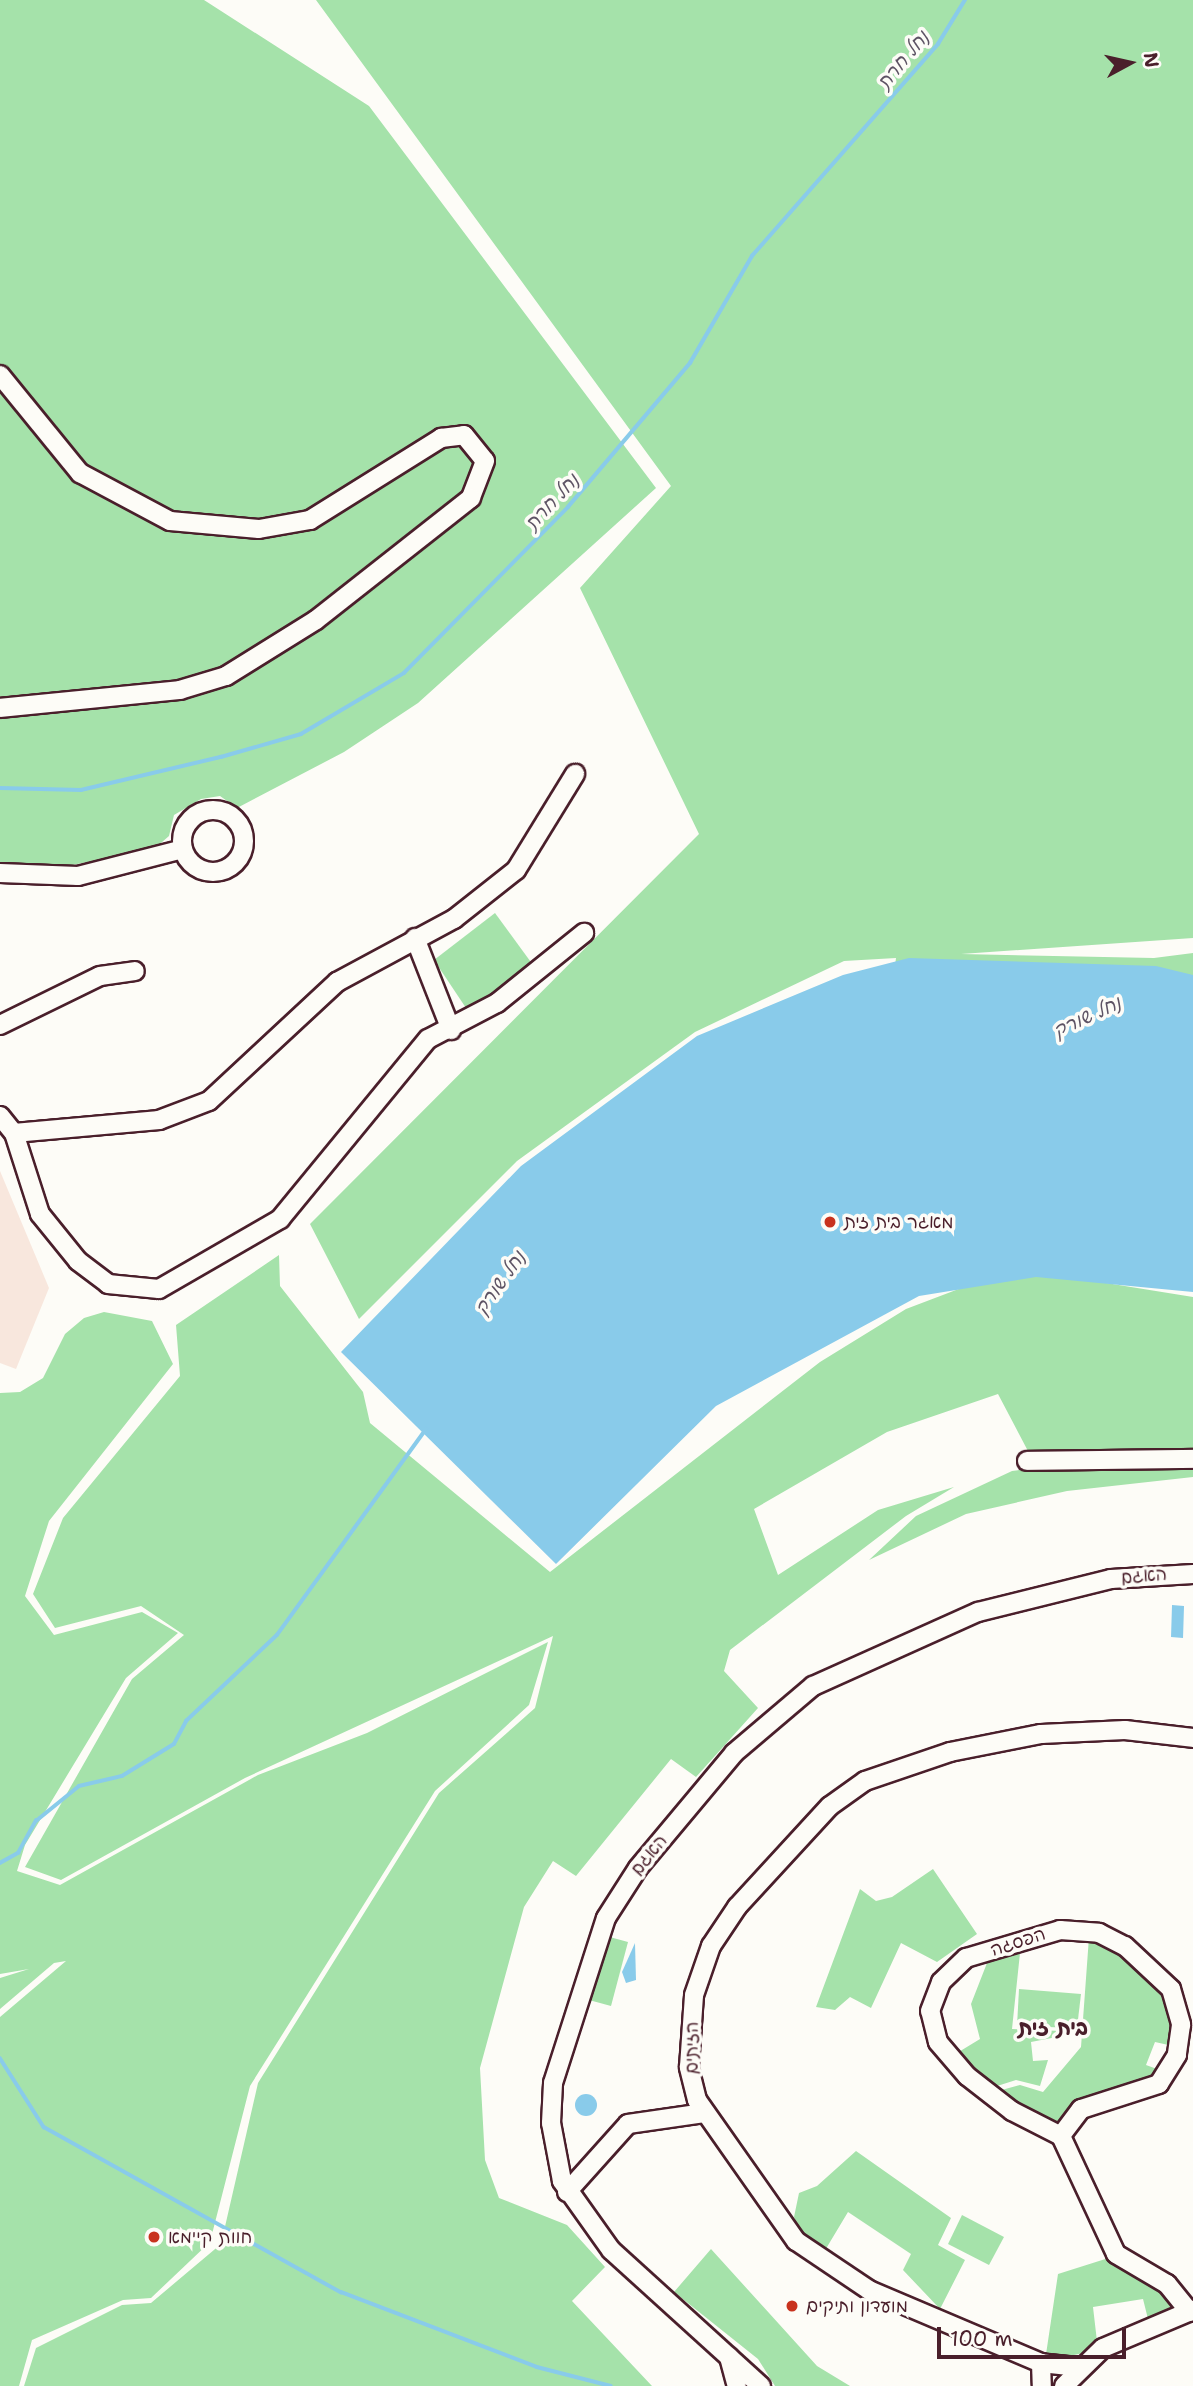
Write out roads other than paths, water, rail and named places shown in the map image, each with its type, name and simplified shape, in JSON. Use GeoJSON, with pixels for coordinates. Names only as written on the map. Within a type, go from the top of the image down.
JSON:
{"type":"FeatureCollection","features":[{"type":"Feature","properties":{"kind":"street"},"geometry":{"type":"LineString","coordinates":[[0,375],[80,473],[170,521],[259,529],[310,520],[441,438],[464,435],[485,461],[471,498],[316,620],[226,676],[180,690],[0,708]]}},
{"type":"Feature","properties":{"kind":"street"},"geometry":{"type":"LineString","coordinates":[[15,1133],[185,1115],[209,1101],[300,1009],[415,938],[454,919],[516,870],[575,774]]}},
{"type":"Feature","properties":{"kind":"street"},"geometry":{"type":"LineString","coordinates":[[0,873],[78,876],[183,849]]}},
{"type":"Feature","properties":{"kind":"street"},"geometry":{"type":"LineString","coordinates":[[0,1116],[15,1133],[40,1214],[78,1261],[108,1284],[159,1289],[280,1219],[428,1039],[451,1030],[497,1003],[584,933]]}},
{"type":"Feature","properties":{"kind":"street"},"geometry":{"type":"LineString","coordinates":[[415,938],[451,1030]]}},
{"type":"Feature","properties":{"kind":"street"},"geometry":{"type":"LineString","coordinates":[[0,1025],[100,976],[135,971]]}},
{"type":"Feature","properties":{"kind":"street"},"geometry":{"type":"LineString","coordinates":[[1027,1461],[1193,1459]]}},
{"type":"Feature","properties":{"kind":"street","name":"האגם"},"geometry":{"type":"LineString","coordinates":[[761,2386],[620,2259],[567,2192],[552,2133],[551,2094],[596,1939],[631,1878],[734,1753],[813,1686],[928,1630],[1111,1579],[1193,1574]]}},
{"type":"Feature","properties":{"kind":"street","name":"הזיתים"},"geometry":{"type":"LineString","coordinates":[[1078,2367],[1041,2363],[825,2266],[777,2220],[704,2113],[689,2060],[693,2002],[706,1957],[758,1881],[849,1790],[908,1765],[1021,1737],[1125,1730],[1193,1738]]}},
{"type":"Feature","properties":{"kind":"street","name":"הפסגה"},"geometry":{"type":"LineString","coordinates":[[1080,1929],[1117,1941],[1166,1984],[1178,2002],[1181,2033],[1159,2084],[1081,2109],[1062,2136],[1012,2111],[967,2076],[938,2042],[930,2011],[941,1982],[966,1958],[1040,1934],[1080,1929]]}},
{"type":"Feature","properties":{"kind":"street"},"geometry":{"type":"LineString","coordinates":[[567,2192],[628,2124],[704,2113]]}},
{"type":"Feature","properties":{"kind":"street"},"geometry":{"type":"LineString","coordinates":[[1062,2136],[1111,2247],[1167,2284],[1191,2311],[1108,2345],[1078,2367],[1064,2386]]}},
{"type":"Feature","properties":{"kind":"street"},"geometry":{"type":"LineString","coordinates":[[729,2357],[737,2386]]}},
{"type":"Feature","properties":{"kind":"street"},"geometry":{"type":"LineString","coordinates":[[1041,2363],[1042,2386]]}},
{"type":"Feature","properties":{"kind":"water","name":"מאגר בית זית"},"geometry":{"type":"Polygon","coordinates":[[[909,958],[1156,966],[1193,975],[1193,1292],[1036,1277],[919,1296],[716,1406],[556,1564],[341,1352],[521,1166],[697,1036],[843,975],[909,958]]]}},
{"type":"Feature","properties":{"kind":"water"},"geometry":{"type":"Polygon","coordinates":[[[1172,1605],[1184,1606],[1183,1638],[1171,1637],[1172,1605]]]}},
{"type":"Feature","properties":{"kind":"water"},"geometry":{"type":"Polygon","coordinates":[[[635,1943],[636,1980],[626,1983],[622,1972],[635,1943]]]}},
{"type":"Feature","properties":{"kind":"water"},"geometry":{"type":"Polygon","coordinates":[[[586,2094],[596,2101],[597,2105],[590,2115],[586,2116],[576,2109],[575,2105],[582,2095],[586,2094]]]}},
{"type":"Feature","properties":{"kind":"waterway","name":"נחל חרת"},"geometry":{"type":"LineString","coordinates":[[0,788],[81,790],[221,757],[301,734],[404,673],[568,507],[690,363],[752,256],[938,44],[965,0]]}},
{"type":"Feature","properties":{"kind":"waterway","name":"נחל שורק"},"geometry":{"type":"LineString","coordinates":[[0,1863],[18,1853],[36,1821],[79,1786],[122,1776],[174,1744],[186,1721],[277,1635],[426,1429]]}},
{"type":"Feature","properties":{"kind":"waterway"},"geometry":{"type":"LineString","coordinates":[[0,2058],[44,2127],[341,2292],[537,2367],[611,2386]]}},
{"type":"Feature","properties":{"kind":"place","name":"מאגר בית זית"},"geometry":{"type":"Point","coordinates":[830,1222]}},
{"type":"Feature","properties":{"kind":"place","name":"חוות קיימא"},"geometry":{"type":"Point","coordinates":[154,2237]}},
{"type":"Feature","properties":{"kind":"place","name":"מועדון ותיקים"},"geometry":{"type":"Point","coordinates":[792,2306]}},
{"type":"Feature","properties":{"kind":"district","name":"בית זית"},"geometry":{"type":"Point","coordinates":[1053,2028]}}]}
